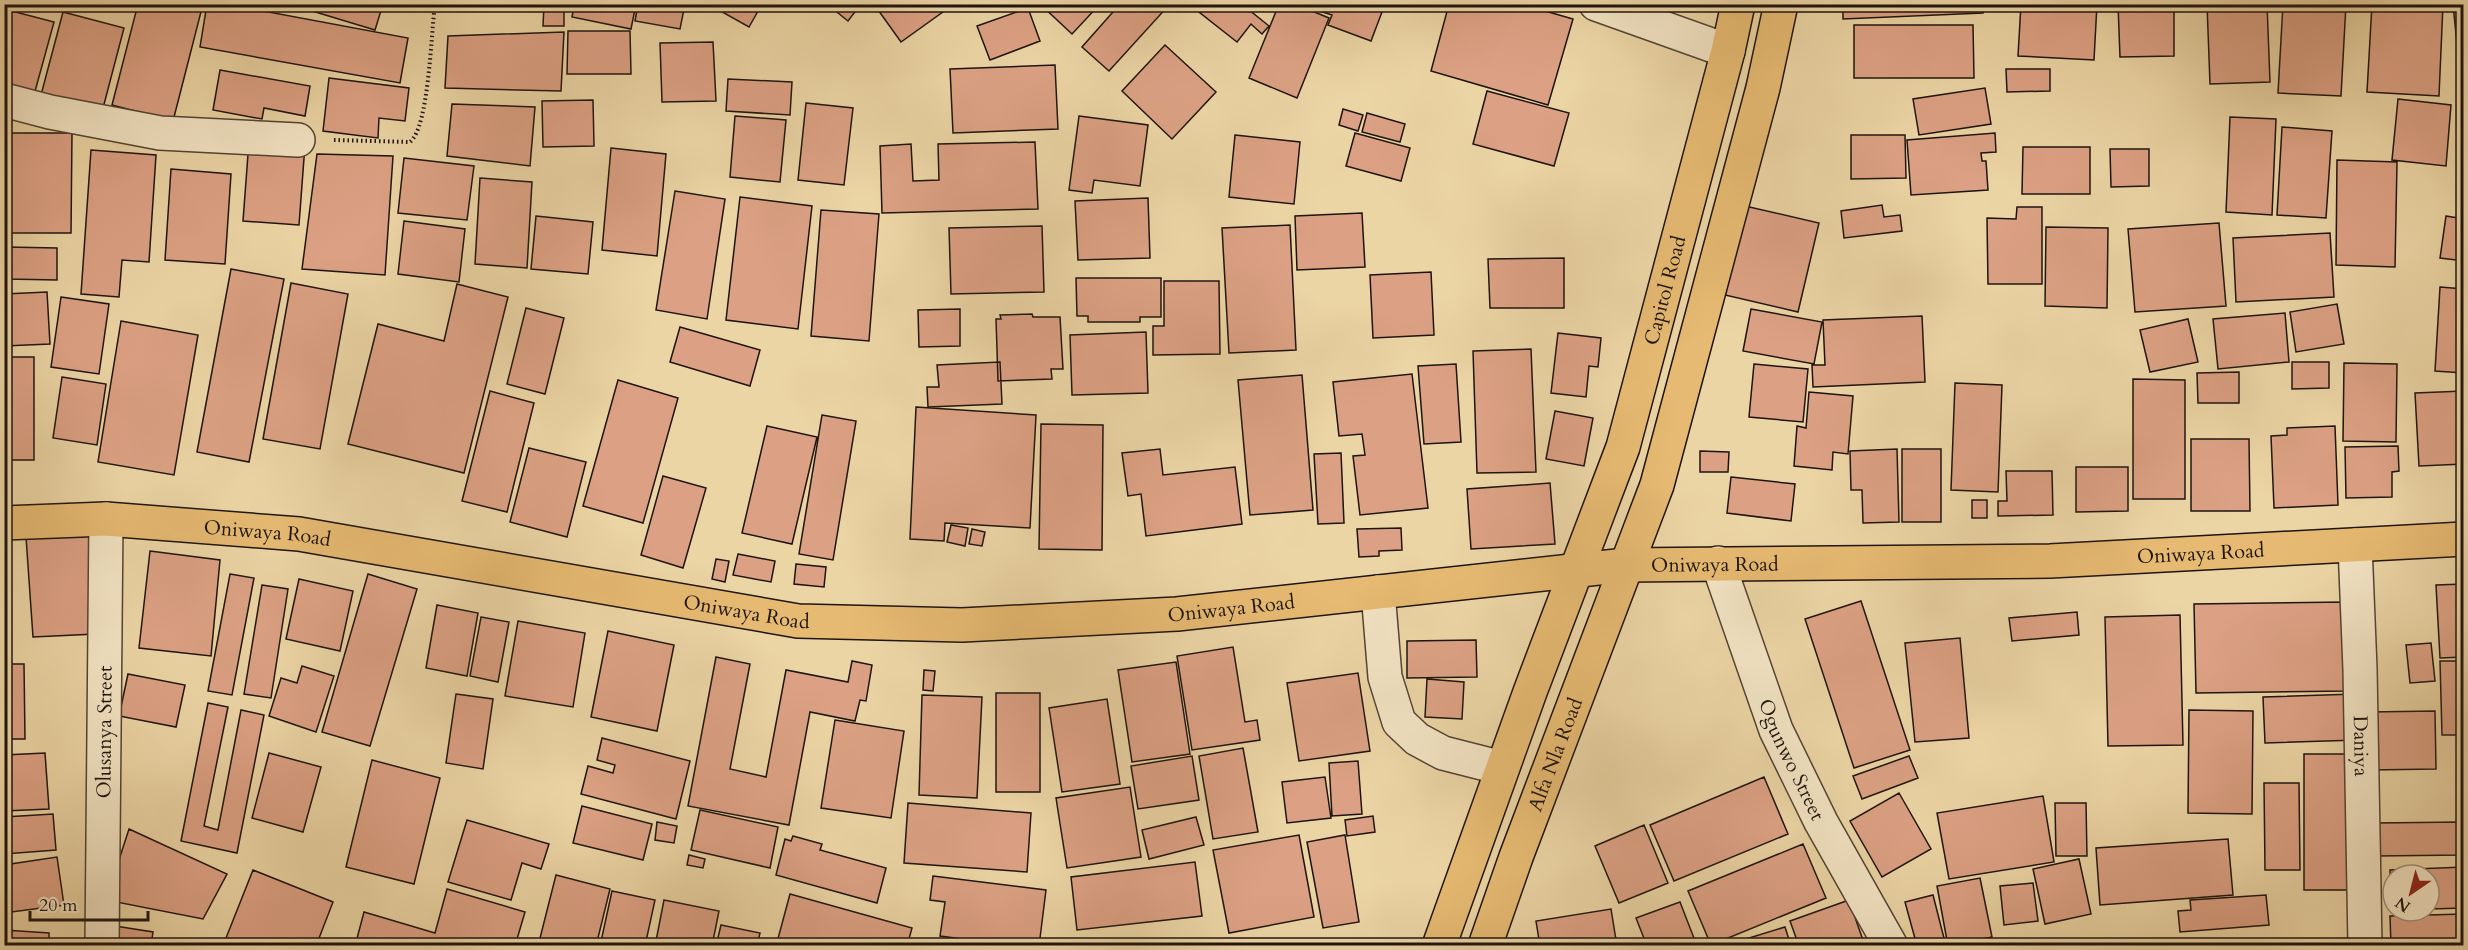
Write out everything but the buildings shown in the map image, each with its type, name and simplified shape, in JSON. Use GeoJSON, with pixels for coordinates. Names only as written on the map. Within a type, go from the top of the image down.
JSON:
{"type":"FeatureCollection","features":[{"type":"Feature","properties":{"kind":"main road","name":"Capitol Road"},"geometry":{"type":"LineString","coordinates":[[1577,570],[1623,447],[1728,51],[1738,4]]}},
{"type":"Feature","properties":{"kind":"main road"},"geometry":{"type":"LineString","coordinates":[[1626,565],[1660,474],[1763,88],[1781,4]]}},
{"type":"Feature","properties":{"kind":"main road","name":"Oniwaya Road"},"geometry":{"type":"LineString","coordinates":[[4,523],[106,519],[299,534],[798,621],[962,625],[1177,614],[1626,565],[2050,561],[2463,538]]}},
{"type":"Feature","properties":{"kind":"main road","name":"Alfa Nla Road"},"geometry":{"type":"LineString","coordinates":[[1485,945],[1626,565]]}},
{"type":"Feature","properties":{"kind":"main road"},"geometry":{"type":"LineString","coordinates":[[1439,945],[1502,768],[1577,570]]}},
{"type":"Feature","properties":{"kind":"street"},"geometry":{"type":"LineString","coordinates":[[1596,4],[1728,51]]}},
{"type":"Feature","properties":{"kind":"street"},"geometry":{"type":"LineString","coordinates":[[4,100],[50,112],[160,133],[298,140]]}},
{"type":"Feature","properties":{"kind":"street","name":"Olusanya Street"},"geometry":{"type":"LineString","coordinates":[[102,945],[106,519]]}},
{"type":"Feature","properties":{"kind":"street","name":"Daniya"},"geometry":{"type":"LineString","coordinates":[[2355,545],[2360,669],[2365,945]]}},
{"type":"Feature","properties":{"kind":"street","name":"Ogunwo Street"},"geometry":{"type":"LineString","coordinates":[[1718,563],[1776,730],[1821,822],[1891,945]]}},
{"type":"Feature","properties":{"kind":"street"},"geometry":{"type":"LineString","coordinates":[[1378,592],[1385,677],[1399,722],[1417,739],[1443,753],[1502,768]]}},
{"type":"Feature","properties":{"kind":"path"},"geometry":{"type":"LineString","coordinates":[[298,140],[410,142],[415,138],[423,117],[435,4]]}}]}
